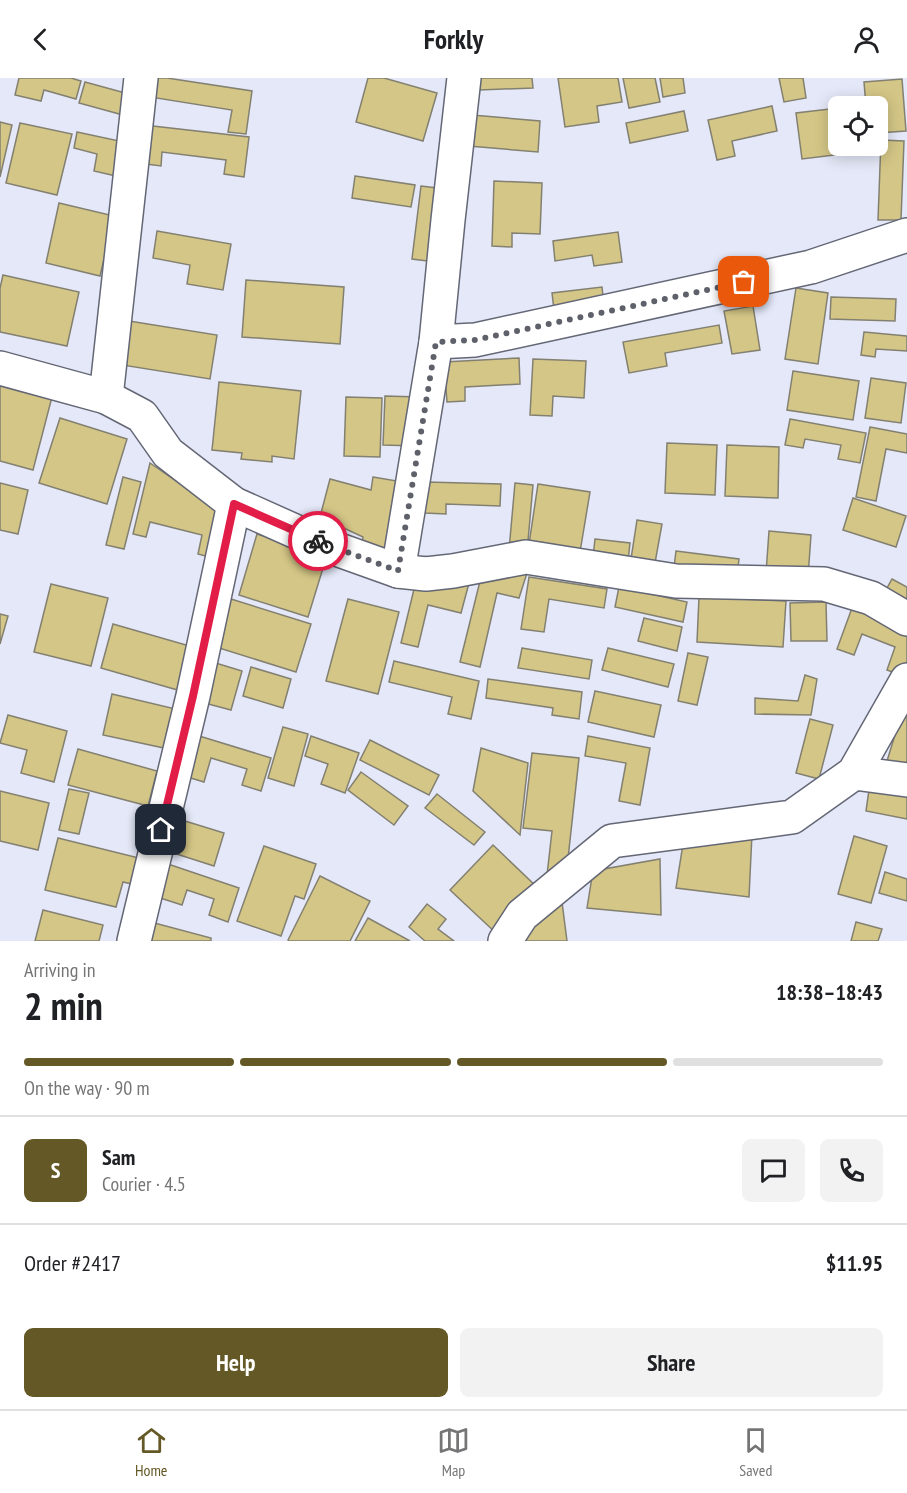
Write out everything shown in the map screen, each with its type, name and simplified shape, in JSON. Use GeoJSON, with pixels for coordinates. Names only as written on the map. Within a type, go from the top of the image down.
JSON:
{"type":"FeatureCollection","features":[{"type":"Feature","properties":{"kind":"street"},"geometry":{"type":"LineString","coordinates":[[106,397],[141,78]]}},
{"type":"Feature","properties":{"kind":"street"},"geometry":{"type":"LineString","coordinates":[[398,571],[436,342],[464,78]]}},
{"type":"Feature","properties":{"kind":"street"},"geometry":{"type":"LineString","coordinates":[[436,342],[475,340],[811,267],[907,236]]}},
{"type":"Feature","properties":{"kind":"street"},"geometry":{"type":"LineString","coordinates":[[0,368],[106,397],[142,416],[168,453],[234,504],[328,546],[398,571],[426,574],[526,558],[676,581],[824,584],[871,598],[907,619]]}},
{"type":"Feature","properties":{"kind":"street"},"geometry":{"type":"LineString","coordinates":[[134,941],[193,696],[234,504]]}},
{"type":"Feature","properties":{"kind":"street"},"geometry":{"type":"LineString","coordinates":[[505,941],[522,915],[612,841],[792,818],[854,773],[907,680]]}},
{"type":"Feature","properties":{"kind":"street"},"geometry":{"type":"LineString","coordinates":[[854,773],[907,780]]}},
{"type":"Feature","properties":{"kind":"building"},"geometry":{"type":"Polygon","coordinates":[[[19,78],[71,78],[81,81],[76,99],[44,90],[41,101],[15,95],[19,78]]]}},
{"type":"Feature","properties":{"kind":"building"},"geometry":{"type":"Polygon","coordinates":[[[153,78],[167,78],[252,91],[246,134],[228,132],[232,110],[150,97],[153,78]]]}},
{"type":"Feature","properties":{"kind":"building"},"geometry":{"type":"Polygon","coordinates":[[[368,78],[384,78],[437,93],[423,141],[356,122],[368,78]]]}},
{"type":"Feature","properties":{"kind":"building"},"geometry":{"type":"Polygon","coordinates":[[[479,78],[532,78],[533,88],[479,90],[479,78]]]}},
{"type":"Feature","properties":{"kind":"building"},"geometry":{"type":"Polygon","coordinates":[[[558,78],[618,78],[622,102],[597,106],[599,122],[565,127],[558,78]]]}},
{"type":"Feature","properties":{"kind":"building"},"geometry":{"type":"Polygon","coordinates":[[[623,78],[655,78],[660,102],[629,108],[623,78]]]}},
{"type":"Feature","properties":{"kind":"building"},"geometry":{"type":"Polygon","coordinates":[[[660,78],[683,78],[685,93],[663,97],[660,78]]]}},
{"type":"Feature","properties":{"kind":"building"},"geometry":{"type":"Polygon","coordinates":[[[779,78],[803,78],[806,98],[784,102],[779,78]]]}},
{"type":"Feature","properties":{"kind":"building"},"geometry":{"type":"Polygon","coordinates":[[[902,79],[906,131],[888,132],[888,96],[865,96],[864,82],[902,79]]]}},
{"type":"Feature","properties":{"kind":"building"},"geometry":{"type":"Polygon","coordinates":[[[85,82],[129,94],[123,115],[79,103],[85,82]]]}},
{"type":"Feature","properties":{"kind":"building"},"geometry":{"type":"Polygon","coordinates":[[[772,106],[777,131],[732,141],[735,156],[717,160],[708,120],[772,106]]]}},
{"type":"Feature","properties":{"kind":"building"},"geometry":{"type":"Polygon","coordinates":[[[828,109],[828,156],[802,159],[796,113],[828,109]]]}},
{"type":"Feature","properties":{"kind":"building"},"geometry":{"type":"Polygon","coordinates":[[[684,111],[688,131],[630,143],[626,123],[684,111]]]}},
{"type":"Feature","properties":{"kind":"building"},"geometry":{"type":"Polygon","coordinates":[[[472,115],[540,121],[538,152],[469,146],[472,115]]]}},
{"type":"Feature","properties":{"kind":"building"},"geometry":{"type":"Polygon","coordinates":[[[0,122],[12,125],[0,177],[0,122]]]}},
{"type":"Feature","properties":{"kind":"building"},"geometry":{"type":"Polygon","coordinates":[[[20,123],[72,134],[57,195],[6,183],[20,123]]]}},
{"type":"Feature","properties":{"kind":"building"},"geometry":{"type":"Polygon","coordinates":[[[144,125],[249,137],[244,177],[224,174],[226,160],[162,152],[161,166],[139,163],[144,125]]]}},
{"type":"Feature","properties":{"kind":"building"},"geometry":{"type":"Polygon","coordinates":[[[77,132],[124,142],[116,176],[94,171],[97,154],[74,148],[77,132]]]}},
{"type":"Feature","properties":{"kind":"building"},"geometry":{"type":"Polygon","coordinates":[[[888,140],[904,141],[901,220],[878,220],[880,156],[888,156],[888,140]]]}},
{"type":"Feature","properties":{"kind":"building"},"geometry":{"type":"Polygon","coordinates":[[[355,176],[415,185],[411,207],[352,198],[355,176]]]}},
{"type":"Feature","properties":{"kind":"building"},"geometry":{"type":"Polygon","coordinates":[[[494,181],[542,183],[540,234],[512,233],[512,247],[492,246],[494,181]]]}},
{"type":"Feature","properties":{"kind":"building"},"geometry":{"type":"Polygon","coordinates":[[[421,186],[445,189],[435,262],[412,259],[421,186]]]}},
{"type":"Feature","properties":{"kind":"building"},"geometry":{"type":"Polygon","coordinates":[[[59,203],[114,216],[100,276],[46,263],[59,203]]]}},
{"type":"Feature","properties":{"kind":"building"},"geometry":{"type":"Polygon","coordinates":[[[157,231],[231,244],[223,290],[187,284],[190,265],[153,258],[157,231]]]}},
{"type":"Feature","properties":{"kind":"building"},"geometry":{"type":"Polygon","coordinates":[[[618,232],[622,262],[594,266],[592,255],[555,261],[553,241],[618,232]]]}},
{"type":"Feature","properties":{"kind":"building"},"geometry":{"type":"Polygon","coordinates":[[[3,275],[79,292],[67,346],[0,332],[0,288],[3,275]]]}},
{"type":"Feature","properties":{"kind":"building"},"geometry":{"type":"Polygon","coordinates":[[[246,280],[344,287],[340,344],[242,337],[246,280]]]}},
{"type":"Feature","properties":{"kind":"building"},"geometry":{"type":"Polygon","coordinates":[[[602,287],[604,305],[554,310],[552,293],[602,287]]]}},
{"type":"Feature","properties":{"kind":"building"},"geometry":{"type":"Polygon","coordinates":[[[796,288],[828,293],[818,364],[785,359],[796,288]]]}},
{"type":"Feature","properties":{"kind":"building"},"geometry":{"type":"Polygon","coordinates":[[[831,297],[896,299],[895,321],[830,319],[831,297]]]}},
{"type":"Feature","properties":{"kind":"building"},"geometry":{"type":"Polygon","coordinates":[[[753,306],[760,350],[732,354],[724,311],[753,306]]]}},
{"type":"Feature","properties":{"kind":"building"},"geometry":{"type":"Polygon","coordinates":[[[129,321],[217,335],[210,379],[122,365],[129,321]]]}},
{"type":"Feature","properties":{"kind":"building"},"geometry":{"type":"Polygon","coordinates":[[[719,325],[722,343],[665,353],[667,366],[629,373],[623,342],[719,325]]]}},
{"type":"Feature","properties":{"kind":"building"},"geometry":{"type":"Polygon","coordinates":[[[864,332],[907,336],[907,351],[876,349],[875,357],[861,355],[864,332]]]}},
{"type":"Feature","properties":{"kind":"building"},"geometry":{"type":"Polygon","coordinates":[[[519,358],[520,384],[465,387],[465,401],[447,402],[444,362],[519,358]]]}},
{"type":"Feature","properties":{"kind":"building"},"geometry":{"type":"Polygon","coordinates":[[[533,359],[586,361],[584,398],[553,396],[552,416],[530,415],[533,359]]]}},
{"type":"Feature","properties":{"kind":"building"},"geometry":{"type":"Polygon","coordinates":[[[793,371],[859,381],[853,420],[787,410],[793,371]]]}},
{"type":"Feature","properties":{"kind":"building"},"geometry":{"type":"Polygon","coordinates":[[[871,378],[906,383],[901,423],[865,418],[871,378]]]}},
{"type":"Feature","properties":{"kind":"building"},"geometry":{"type":"Polygon","coordinates":[[[219,382],[301,391],[294,459],[272,456],[272,462],[241,459],[242,453],[212,450],[219,382]]]}},
{"type":"Feature","properties":{"kind":"building"},"geometry":{"type":"Polygon","coordinates":[[[0,383],[52,397],[33,470],[0,461],[0,383]]]}},
{"type":"Feature","properties":{"kind":"building"},"geometry":{"type":"Polygon","coordinates":[[[385,396],[419,397],[417,446],[383,445],[385,396]]]}},
{"type":"Feature","properties":{"kind":"building"},"geometry":{"type":"Polygon","coordinates":[[[346,397],[382,398],[380,457],[344,456],[346,397]]]}},
{"type":"Feature","properties":{"kind":"building"},"geometry":{"type":"Polygon","coordinates":[[[60,418],[127,439],[107,504],[39,483],[60,418]]]}},
{"type":"Feature","properties":{"kind":"building"},"geometry":{"type":"Polygon","coordinates":[[[790,419],[866,433],[860,463],[838,459],[841,445],[805,439],[803,448],[785,445],[790,419]]]}},
{"type":"Feature","properties":{"kind":"building"},"geometry":{"type":"Polygon","coordinates":[[[870,427],[907,434],[907,453],[886,449],[876,501],[856,497],[870,427]]]}},
{"type":"Feature","properties":{"kind":"building"},"geometry":{"type":"Polygon","coordinates":[[[667,443],[717,445],[715,495],[665,493],[667,443]]]}},
{"type":"Feature","properties":{"kind":"building"},"geometry":{"type":"Polygon","coordinates":[[[727,445],[779,447],[778,498],[725,496],[727,445]]]}},
{"type":"Feature","properties":{"kind":"building"},"geometry":{"type":"Polygon","coordinates":[[[150,463],[228,517],[217,559],[198,554],[202,535],[150,522],[146,537],[133,534],[150,463]]]}},
{"type":"Feature","properties":{"kind":"building"},"geometry":{"type":"Polygon","coordinates":[[[123,477],[141,482],[124,549],[106,545],[123,477]]]}},
{"type":"Feature","properties":{"kind":"building"},"geometry":{"type":"Polygon","coordinates":[[[373,477],[409,483],[396,556],[361,549],[363,537],[320,517],[330,479],[371,490],[373,477]]]}},
{"type":"Feature","properties":{"kind":"building"},"geometry":{"type":"Polygon","coordinates":[[[426,482],[501,484],[500,506],[446,504],[446,514],[425,513],[426,482]]]}},
{"type":"Feature","properties":{"kind":"building"},"geometry":{"type":"Polygon","coordinates":[[[0,483],[28,490],[18,534],[0,530],[0,483]]]}},
{"type":"Feature","properties":{"kind":"building"},"geometry":{"type":"Polygon","coordinates":[[[515,483],[533,485],[527,552],[509,550],[515,483]]]}},
{"type":"Feature","properties":{"kind":"building"},"geometry":{"type":"Polygon","coordinates":[[[538,484],[590,492],[580,552],[529,544],[538,484]]]}},
{"type":"Feature","properties":{"kind":"building"},"geometry":{"type":"Polygon","coordinates":[[[853,498],[906,516],[896,547],[843,530],[853,498]]]}},
{"type":"Feature","properties":{"kind":"building"},"geometry":{"type":"Polygon","coordinates":[[[637,520],[662,524],[655,563],[631,559],[637,520]]]}},
{"type":"Feature","properties":{"kind":"building"},"geometry":{"type":"Polygon","coordinates":[[[769,531],[811,535],[808,577],[766,573],[769,531]]]}},
{"type":"Feature","properties":{"kind":"building"},"geometry":{"type":"Polygon","coordinates":[[[257,534],[327,555],[308,617],[239,595],[257,534]]]}},
{"type":"Feature","properties":{"kind":"building"},"geometry":{"type":"Polygon","coordinates":[[[595,539],[630,543],[628,561],[593,557],[595,539]]]}},
{"type":"Feature","properties":{"kind":"building"},"geometry":{"type":"Polygon","coordinates":[[[676,551],[739,559],[737,576],[674,567],[676,551]]]}},
{"type":"Feature","properties":{"kind":"building"},"geometry":{"type":"Polygon","coordinates":[[[482,573],[527,573],[519,598],[497,593],[480,667],[460,662],[482,573]]]}},
{"type":"Feature","properties":{"kind":"building"},"geometry":{"type":"Polygon","coordinates":[[[529,577],[607,589],[604,608],[549,599],[544,632],[521,629],[529,577]]]}},
{"type":"Feature","properties":{"kind":"building"},"geometry":{"type":"Polygon","coordinates":[[[892,579],[907,587],[907,611],[882,597],[892,579]]]}},
{"type":"Feature","properties":{"kind":"building"},"geometry":{"type":"Polygon","coordinates":[[[469,583],[461,613],[428,605],[418,647],[401,643],[415,585],[469,583]]]}},
{"type":"Feature","properties":{"kind":"building"},"geometry":{"type":"Polygon","coordinates":[[[51,584],[108,598],[91,666],[34,652],[51,584]]]}},
{"type":"Feature","properties":{"kind":"building"},"geometry":{"type":"Polygon","coordinates":[[[619,587],[687,602],[683,622],[615,607],[619,587]]]}},
{"type":"Feature","properties":{"kind":"building"},"geometry":{"type":"Polygon","coordinates":[[[699,597],[786,601],[783,647],[697,642],[699,597]]]}},
{"type":"Feature","properties":{"kind":"building"},"geometry":{"type":"Polygon","coordinates":[[[231,599],[311,624],[296,672],[216,647],[231,599]]]}},
{"type":"Feature","properties":{"kind":"building"},"geometry":{"type":"Polygon","coordinates":[[[348,599],[399,612],[378,694],[326,681],[348,599]]]}},
{"type":"Feature","properties":{"kind":"building"},"geometry":{"type":"Polygon","coordinates":[[[826,602],[827,641],[791,641],[790,603],[826,602]]]}},
{"type":"Feature","properties":{"kind":"building"},"geometry":{"type":"Polygon","coordinates":[[[852,608],[907,628],[907,669],[904,676],[887,670],[895,647],[862,634],[854,655],[837,649],[852,608]]]}},
{"type":"Feature","properties":{"kind":"building"},"geometry":{"type":"Polygon","coordinates":[[[0,614],[8,616],[0,644],[0,614]]]}},
{"type":"Feature","properties":{"kind":"building"},"geometry":{"type":"Polygon","coordinates":[[[644,618],[682,627],[677,651],[638,641],[644,618]]]}},
{"type":"Feature","properties":{"kind":"building"},"geometry":{"type":"Polygon","coordinates":[[[113,624],[193,647],[181,691],[101,668],[113,624]]]}},
{"type":"Feature","properties":{"kind":"building"},"geometry":{"type":"Polygon","coordinates":[[[522,648],[592,660],[589,679],[518,668],[522,648]]]}},
{"type":"Feature","properties":{"kind":"building"},"geometry":{"type":"Polygon","coordinates":[[[608,648],[674,664],[668,687],[602,670],[608,648]]]}},
{"type":"Feature","properties":{"kind":"building"},"geometry":{"type":"Polygon","coordinates":[[[688,653],[708,657],[697,705],[678,701],[688,653]]]}},
{"type":"Feature","properties":{"kind":"building"},"geometry":{"type":"Polygon","coordinates":[[[209,661],[242,671],[231,710],[197,701],[209,661]]]}},
{"type":"Feature","properties":{"kind":"building"},"geometry":{"type":"Polygon","coordinates":[[[394,661],[479,681],[471,719],[448,714],[452,697],[389,682],[394,661]]]}},
{"type":"Feature","properties":{"kind":"building"},"geometry":{"type":"Polygon","coordinates":[[[251,667],[291,679],[283,708],[243,696],[251,667]]]}},
{"type":"Feature","properties":{"kind":"building"},"geometry":{"type":"Polygon","coordinates":[[[805,675],[817,679],[811,715],[755,714],[755,698],[798,701],[805,675]]]}},
{"type":"Feature","properties":{"kind":"building"},"geometry":{"type":"Polygon","coordinates":[[[488,679],[582,692],[579,719],[552,715],[553,708],[486,698],[488,679]]]}},
{"type":"Feature","properties":{"kind":"building"},"geometry":{"type":"Polygon","coordinates":[[[595,691],[661,705],[654,737],[588,722],[595,691]]]}},
{"type":"Feature","properties":{"kind":"building"},"geometry":{"type":"Polygon","coordinates":[[[112,694],[180,710],[176,729],[168,727],[164,748],[103,735],[112,694]]]}},
{"type":"Feature","properties":{"kind":"building"},"geometry":{"type":"Polygon","coordinates":[[[903,709],[907,711],[907,776],[883,774],[903,709]]]}},
{"type":"Feature","properties":{"kind":"building"},"geometry":{"type":"Polygon","coordinates":[[[8,715],[67,731],[54,782],[21,773],[27,750],[0,743],[8,715]]]}},
{"type":"Feature","properties":{"kind":"building"},"geometry":{"type":"Polygon","coordinates":[[[810,719],[833,725],[819,779],[796,773],[810,719]]]}},
{"type":"Feature","properties":{"kind":"building"},"geometry":{"type":"Polygon","coordinates":[[[283,727],[308,734],[294,786],[268,778],[283,727]]]}},
{"type":"Feature","properties":{"kind":"building"},"geometry":{"type":"Polygon","coordinates":[[[196,735],[271,758],[261,791],[242,785],[247,769],[211,758],[204,782],[184,776],[196,735]]]}},
{"type":"Feature","properties":{"kind":"building"},"geometry":{"type":"Polygon","coordinates":[[[311,736],[359,753],[345,793],[321,784],[328,764],[305,756],[311,736]]]}},
{"type":"Feature","properties":{"kind":"building"},"geometry":{"type":"Polygon","coordinates":[[[588,736],[650,748],[640,805],[619,801],[626,763],[585,756],[588,736]]]}},
{"type":"Feature","properties":{"kind":"building"},"geometry":{"type":"Polygon","coordinates":[[[370,740],[439,775],[429,795],[360,760],[370,740]]]}},
{"type":"Feature","properties":{"kind":"building"},"geometry":{"type":"Polygon","coordinates":[[[481,748],[528,763],[520,835],[473,791],[481,748]]]}},
{"type":"Feature","properties":{"kind":"building"},"geometry":{"type":"Polygon","coordinates":[[[78,749],[157,771],[148,806],[68,785],[78,749]]]}},
{"type":"Feature","properties":{"kind":"building"},"geometry":{"type":"Polygon","coordinates":[[[532,753],[579,758],[566,877],[547,875],[552,831],[523,828],[532,753]]]}},
{"type":"Feature","properties":{"kind":"building"},"geometry":{"type":"Polygon","coordinates":[[[361,772],[408,806],[394,825],[348,790],[361,772]]]}},
{"type":"Feature","properties":{"kind":"building"},"geometry":{"type":"Polygon","coordinates":[[[69,789],[89,793],[79,834],[59,830],[69,789]]]}},
{"type":"Feature","properties":{"kind":"building"},"geometry":{"type":"Polygon","coordinates":[[[869,790],[907,790],[907,819],[866,811],[869,790]]]}},
{"type":"Feature","properties":{"kind":"building"},"geometry":{"type":"Polygon","coordinates":[[[0,791],[49,803],[38,850],[0,841],[0,791]]]}},
{"type":"Feature","properties":{"kind":"building"},"geometry":{"type":"Polygon","coordinates":[[[437,794],[485,832],[474,845],[425,808],[437,794]]]}},
{"type":"Feature","properties":{"kind":"building"},"geometry":{"type":"Polygon","coordinates":[[[172,817],[224,833],[214,866],[161,849],[172,817]]]}},
{"type":"Feature","properties":{"kind":"building"},"geometry":{"type":"Polygon","coordinates":[[[752,834],[749,897],[676,888],[683,844],[752,834]]]}},
{"type":"Feature","properties":{"kind":"building"},"geometry":{"type":"Polygon","coordinates":[[[854,836],[887,846],[871,903],[838,894],[854,836]]]}},
{"type":"Feature","properties":{"kind":"building"},"geometry":{"type":"Polygon","coordinates":[[[58,838],[143,859],[136,885],[123,882],[116,907],[45,890],[58,838]]]}},
{"type":"Feature","properties":{"kind":"building"},"geometry":{"type":"Polygon","coordinates":[[[493,845],[539,889],[497,934],[450,890],[493,845]]]}},
{"type":"Feature","properties":{"kind":"building"},"geometry":{"type":"Polygon","coordinates":[[[264,846],[316,864],[304,899],[295,896],[281,936],[237,921],[264,846]]]}},
{"type":"Feature","properties":{"kind":"building"},"geometry":{"type":"Polygon","coordinates":[[[660,859],[661,915],[587,908],[593,871],[660,859]]]}},
{"type":"Feature","properties":{"kind":"building"},"geometry":{"type":"Polygon","coordinates":[[[165,863],[239,888],[228,922],[209,915],[214,899],[187,890],[182,905],[154,896],[165,863]]]}},
{"type":"Feature","properties":{"kind":"building"},"geometry":{"type":"Polygon","coordinates":[[[885,872],[907,879],[907,901],[879,893],[885,872]]]}},
{"type":"Feature","properties":{"kind":"building"},"geometry":{"type":"Polygon","coordinates":[[[320,876],[370,901],[350,941],[289,941],[288,940],[320,876]]]}},
{"type":"Feature","properties":{"kind":"building"},"geometry":{"type":"Polygon","coordinates":[[[562,902],[567,941],[516,941],[562,902]]]}},
{"type":"Feature","properties":{"kind":"building"},"geometry":{"type":"Polygon","coordinates":[[[427,904],[446,919],[438,929],[454,941],[425,941],[409,927],[427,904]]]}},
{"type":"Feature","properties":{"kind":"building"},"geometry":{"type":"Polygon","coordinates":[[[43,910],[103,925],[99,941],[35,941],[43,910]]]}},
{"type":"Feature","properties":{"kind":"building"},"geometry":{"type":"Polygon","coordinates":[[[368,918],[410,941],[355,941],[368,918]]]}},
{"type":"Feature","properties":{"kind":"building"},"geometry":{"type":"Polygon","coordinates":[[[147,921],[211,938],[211,941],[142,941],[147,921]]]}},
{"type":"Feature","properties":{"kind":"building"},"geometry":{"type":"Polygon","coordinates":[[[856,922],[882,929],[878,941],[851,941],[856,922]]]}},
{"type":"Feature","properties":{"kind":"way so far"},"geometry":{"type":"LineString","coordinates":[[318,541],[398,571],[436,342],[475,340],[744,282]]}},
{"type":"Feature","properties":{"kind":"route"},"geometry":{"type":"LineString","coordinates":[[161,830],[193,696],[234,504],[318,541]]}}]}
